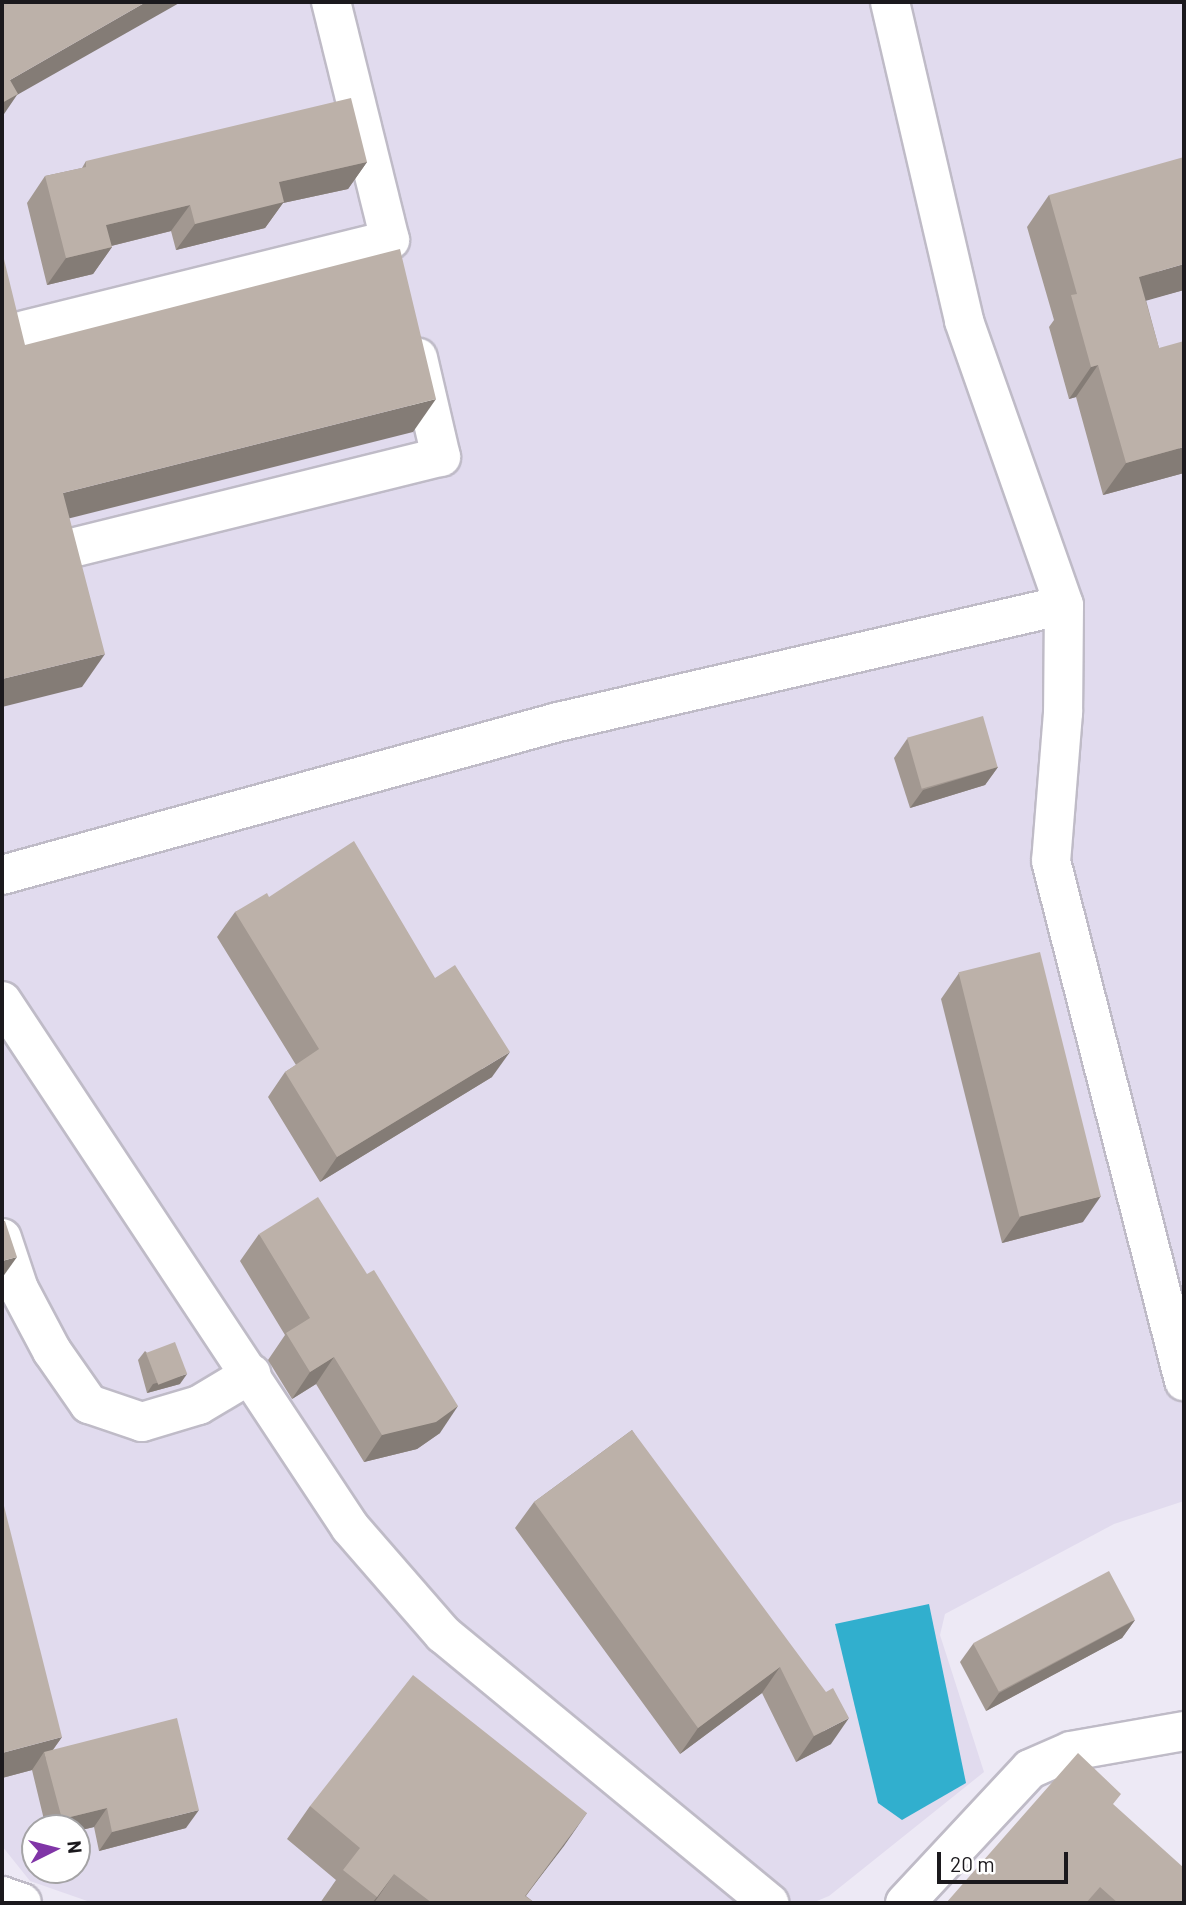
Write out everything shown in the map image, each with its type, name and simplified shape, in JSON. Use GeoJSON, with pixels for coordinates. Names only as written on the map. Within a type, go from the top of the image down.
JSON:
{"type":"FeatureCollection","features":[{"type":"Feature","properties":{"kind":"street"},"geometry":{"type":"LineString","coordinates":[[331,2],[399,281]]}},
{"type":"Feature","properties":{"kind":"street"},"geometry":{"type":"LineString","coordinates":[[890,2],[964,321],[1064,605],[1063,713],[1051,861],[1184,1381]]}},
{"type":"Feature","properties":{"kind":"street"},"geometry":{"type":"LineString","coordinates":[[25,330],[390,240]]}},
{"type":"Feature","properties":{"kind":"street"},"geometry":{"type":"LineString","coordinates":[[76,547],[441,457],[409,321]]}},
{"type":"Feature","properties":{"kind":"street"},"geometry":{"type":"LineString","coordinates":[[2,875],[558,722],[1064,605]]}},
{"type":"Feature","properties":{"kind":"street"},"geometry":{"type":"LineString","coordinates":[[2,1001],[350,1527],[443,1633],[769,1903]]}},
{"type":"Feature","properties":{"kind":"street"},"geometry":{"type":"LineString","coordinates":[[2,1238],[19,1289],[52,1351],[89,1404],[142,1422],[199,1405],[251,1374]]}},
{"type":"Feature","properties":{"kind":"street"},"geometry":{"type":"LineString","coordinates":[[905,1903],[1030,1769],[1071,1751],[1184,1731]]}},
{"type":"Feature","properties":{"kind":"street"},"geometry":{"type":"LineString","coordinates":[[2,1896],[22,1903]]}},
{"type":"Feature","properties":{"kind":"shaded area"},"geometry":{"type":"Polygon","coordinates":[[[2,2],[1184,2],[1184,1501],[1114,1524],[945,1614],[940,1635],[984,1772],[829,1896],[812,1903],[93,1903],[39,1884],[91,1884],[91,1814],[21,1814],[21,1870],[2,1846],[2,2]]]}},
{"type":"Feature","properties":{"kind":"water"},"geometry":{"type":"Polygon","coordinates":[[[929,1604],[966,1783],[902,1820],[878,1803],[835,1624],[929,1604]]]}},
{"type":"Feature","properties":{"kind":"building"},"geometry":{"type":"Polygon","coordinates":[[[2,2],[146,2],[10,80],[18,94],[2,103],[2,2]]]}},
{"type":"Feature","properties":{"kind":"building"},"geometry":{"type":"Polygon","coordinates":[[[351,98],[367,162],[279,182],[284,202],[195,224],[190,205],[106,225],[112,247],[66,258],[45,176],[86,167],[86,161],[351,98]]]}},
{"type":"Feature","properties":{"kind":"building"},"geometry":{"type":"Polygon","coordinates":[[[1184,157],[1184,264],[1139,277],[1159,348],[1184,341],[1184,447],[1126,463],[1098,365],[1091,367],[1071,295],[1077,294],[1049,195],[1184,157]]]}},
{"type":"Feature","properties":{"kind":"building"},"geometry":{"type":"Polygon","coordinates":[[[400,249],[436,399],[63,493],[105,654],[2,679],[2,251],[25,345],[400,249]]]}},
{"type":"Feature","properties":{"kind":"building"},"geometry":{"type":"Polygon","coordinates":[[[983,716],[998,767],[922,789],[907,738],[983,716]]]}},
{"type":"Feature","properties":{"kind":"building"},"geometry":{"type":"Polygon","coordinates":[[[354,841],[435,978],[455,965],[510,1052],[337,1157],[285,1072],[319,1049],[235,912],[267,893],[269,897],[354,841]]]}},
{"type":"Feature","properties":{"kind":"building"},"geometry":{"type":"Polygon","coordinates":[[[1040,952],[1101,1197],[1019,1217],[958,972],[1040,952]]]}},
{"type":"Feature","properties":{"kind":"building"},"geometry":{"type":"Polygon","coordinates":[[[318,1197],[367,1274],[374,1270],[458,1406],[436,1422],[382,1435],[334,1357],[310,1372],[286,1333],[310,1318],[259,1234],[318,1197]]]}},
{"type":"Feature","properties":{"kind":"building"},"geometry":{"type":"Polygon","coordinates":[[[2,1221],[5,1221],[17,1257],[2,1261],[2,1221]]]}},
{"type":"Feature","properties":{"kind":"building"},"geometry":{"type":"Polygon","coordinates":[[[175,1342],[187,1374],[158,1385],[146,1353],[175,1342]]]}},
{"type":"Feature","properties":{"kind":"building"},"geometry":{"type":"Polygon","coordinates":[[[632,1430],[826,1692],[833,1688],[849,1718],[814,1736],[780,1667],[698,1728],[534,1502],[632,1430]]]}},
{"type":"Feature","properties":{"kind":"building"},"geometry":{"type":"Polygon","coordinates":[[[2,1498],[62,1737],[2,1753],[2,1498]]]}},
{"type":"Feature","properties":{"kind":"building"},"geometry":{"type":"Polygon","coordinates":[[[1109,1571],[1135,1620],[999,1692],[973,1643],[1109,1571]]]}},
{"type":"Feature","properties":{"kind":"building"},"geometry":{"type":"Polygon","coordinates":[[[413,1675],[587,1813],[525,1896],[535,1903],[432,1903],[394,1874],[377,1897],[343,1870],[360,1848],[310,1806],[413,1675]]]}},
{"type":"Feature","properties":{"kind":"building"},"geometry":{"type":"Polygon","coordinates":[[[177,1718],[199,1810],[112,1832],[107,1808],[82,1814],[61,1814],[44,1752],[177,1718]]]}},
{"type":"Feature","properties":{"kind":"building"},"geometry":{"type":"Polygon","coordinates":[[[1078,1753],[1121,1794],[1113,1804],[1184,1868],[1184,1903],[1118,1903],[1100,1887],[1086,1903],[946,1903],[1078,1753]]]}}]}
